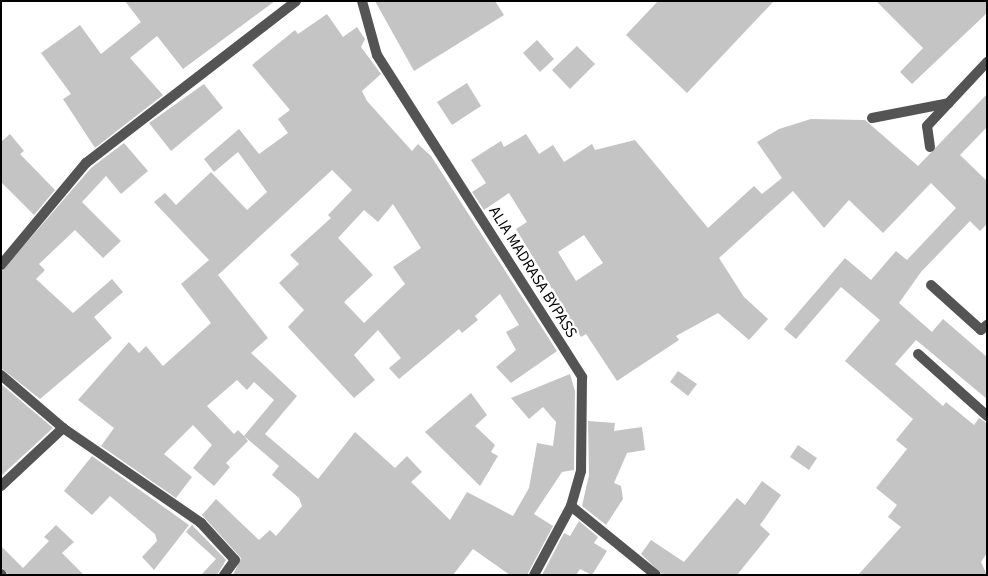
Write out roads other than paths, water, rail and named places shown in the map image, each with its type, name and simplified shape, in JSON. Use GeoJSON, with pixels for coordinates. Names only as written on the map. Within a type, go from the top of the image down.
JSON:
{"type":"FeatureCollection","features":[{"type":"Feature","properties":{"kind":"street"},"geometry":{"type":"LineString","coordinates":[[1,265],[86,163],[296,1]]}},
{"type":"Feature","properties":{"kind":"street","name":"ALIA MADRASA BYPASS"},"geometry":{"type":"LineString","coordinates":[[362,1],[377,55],[582,377],[582,471],[571,506],[534,575]]}},
{"type":"Feature","properties":{"kind":"street"},"geometry":{"type":"LineString","coordinates":[[930,147],[927,126],[987,62]]}},
{"type":"Feature","properties":{"kind":"street"},"geometry":{"type":"LineString","coordinates":[[872,118],[949,103]]}},
{"type":"Feature","properties":{"kind":"street"},"geometry":{"type":"LineString","coordinates":[[931,285],[981,330],[987,324]]}},
{"type":"Feature","properties":{"kind":"street"},"geometry":{"type":"LineString","coordinates":[[918,354],[987,416]]}},
{"type":"Feature","properties":{"kind":"street"},"geometry":{"type":"LineString","coordinates":[[1,375],[63,428],[201,523],[235,560],[224,575]]}},
{"type":"Feature","properties":{"kind":"street"},"geometry":{"type":"LineString","coordinates":[[1,486],[63,428]]}},
{"type":"Feature","properties":{"kind":"street"},"geometry":{"type":"LineString","coordinates":[[571,506],[656,575]]}}]}
